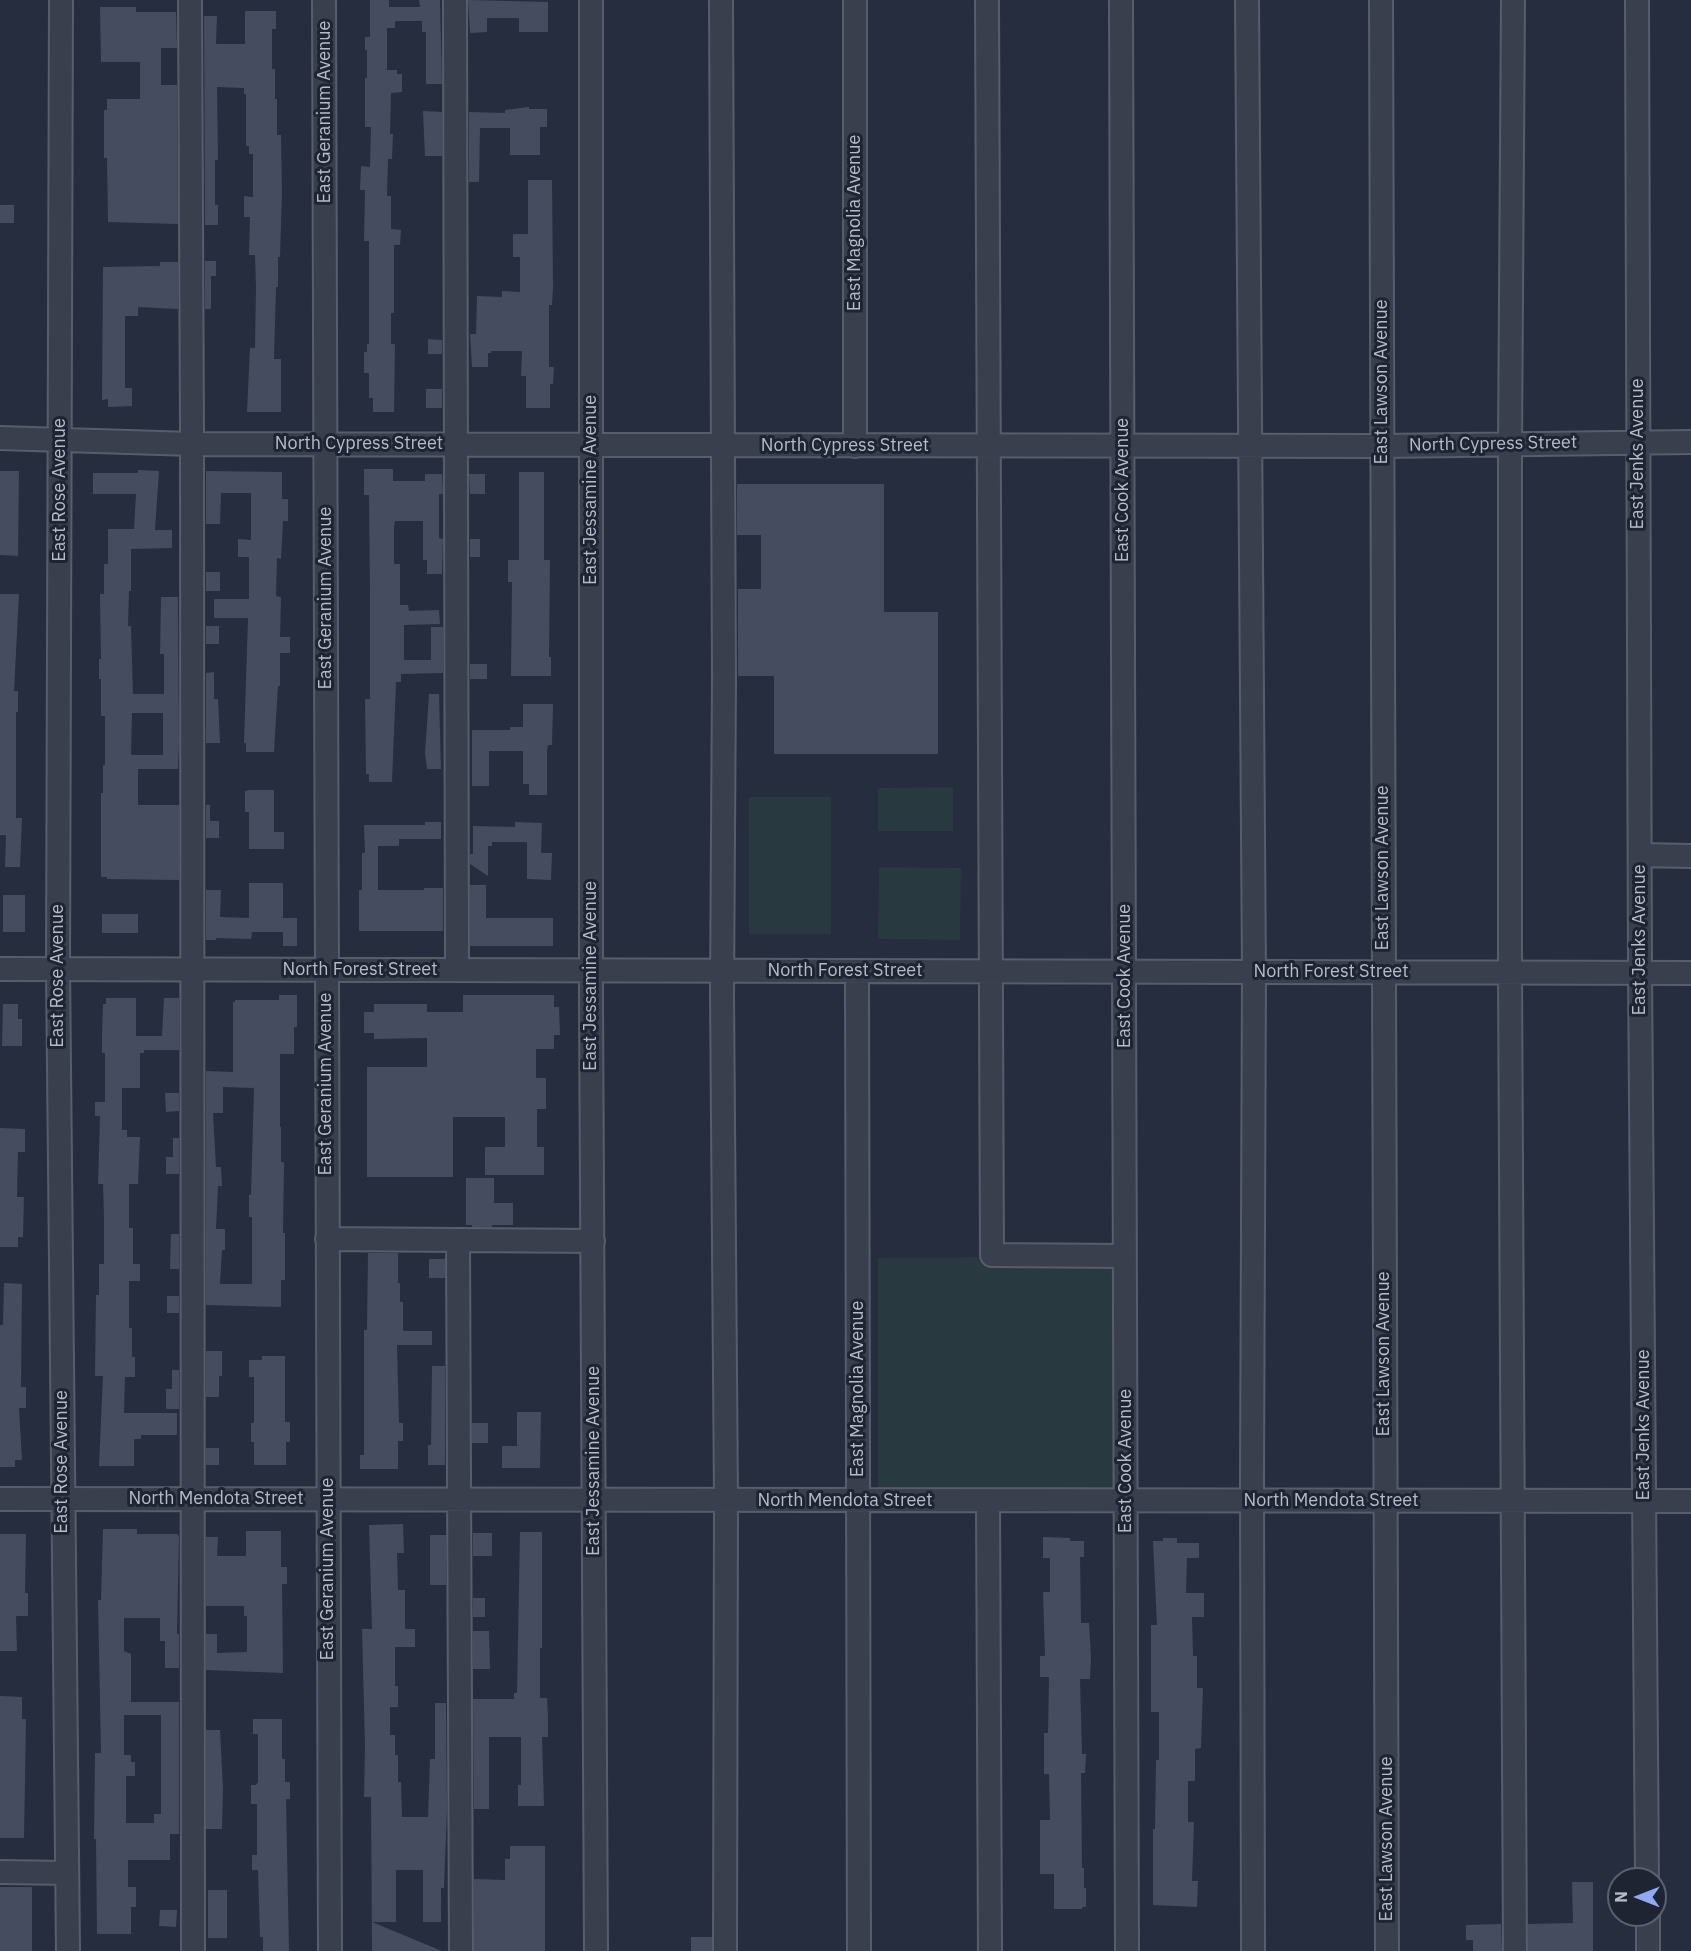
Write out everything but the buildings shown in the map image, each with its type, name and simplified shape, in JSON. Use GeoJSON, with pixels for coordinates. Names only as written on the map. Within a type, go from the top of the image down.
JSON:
{"type":"FeatureCollection","features":[{"type":"Feature","properties":{"kind":"street","name":"East Rose Avenue"},"geometry":{"type":"LineString","coordinates":[[61,0],[58,969],[68,1951]]}},
{"type":"Feature","properties":{"kind":"street"},"geometry":{"type":"LineString","coordinates":[[189,0],[192,444],[193,1951]]}},
{"type":"Feature","properties":{"kind":"street","name":"East Geranium Avenue"},"geometry":{"type":"LineString","coordinates":[[324,0],[330,1951]]}},
{"type":"Feature","properties":{"kind":"street"},"geometry":{"type":"LineString","coordinates":[[455,0],[457,970]]}},
{"type":"Feature","properties":{"kind":"street","name":"East Jessamine Avenue"},"geometry":{"type":"LineString","coordinates":[[591,0],[591,971],[596,1951]]}},
{"type":"Feature","properties":{"kind":"street"},"geometry":{"type":"LineString","coordinates":[[721,0],[722,971],[726,1500],[725,1951]]}},
{"type":"Feature","properties":{"kind":"street","name":"East Magnolia Avenue"},"geometry":{"type":"LineString","coordinates":[[855,0],[855,446]]}},
{"type":"Feature","properties":{"kind":"street"},"geometry":{"type":"LineString","coordinates":[[987,0],[992,1255],[1124,1256]]}},
{"type":"Feature","properties":{"kind":"street","name":"East Cook Avenue"},"geometry":{"type":"LineString","coordinates":[[1121,0],[1127,1951]]}},
{"type":"Feature","properties":{"kind":"street"},"geometry":{"type":"LineString","coordinates":[[1247,0],[1254,972],[1253,1951]]}},
{"type":"Feature","properties":{"kind":"street","name":"East Lawson Avenue"},"geometry":{"type":"LineString","coordinates":[[1381,0],[1387,1951]]}},
{"type":"Feature","properties":{"kind":"street"},"geometry":{"type":"LineString","coordinates":[[1513,0],[1509,444],[1509,972],[1515,1951]]}},
{"type":"Feature","properties":{"kind":"street","name":"East Jenks Avenue"},"geometry":{"type":"LineString","coordinates":[[1637,0],[1640,972],[1647,1867]]}},
{"type":"Feature","properties":{"kind":"street","name":"North Cypress Street"},"geometry":{"type":"LineString","coordinates":[[0,438],[192,444],[723,446],[1382,446],[1691,442]]}},
{"type":"Feature","properties":{"kind":"street"},"geometry":{"type":"LineString","coordinates":[[1640,855],[1691,856]]}},
{"type":"Feature","properties":{"kind":"street","name":"North Forest Street"},"geometry":{"type":"LineString","coordinates":[[0,969],[1691,973]]}},
{"type":"Feature","properties":{"kind":"street","name":"East Magnolia Avenue"},"geometry":{"type":"LineString","coordinates":[[857,971],[859,1951]]}},
{"type":"Feature","properties":{"kind":"street"},"geometry":{"type":"LineString","coordinates":[[327,1239],[592,1241]]}},
{"type":"Feature","properties":{"kind":"street"},"geometry":{"type":"LineString","coordinates":[[458,1240],[461,1951]]}},
{"type":"Feature","properties":{"kind":"street","name":"North Mendota Street"},"geometry":{"type":"LineString","coordinates":[[0,1498],[1691,1501]]}},
{"type":"Feature","properties":{"kind":"street"},"geometry":{"type":"LineString","coordinates":[[988,1501],[990,1951]]}},
{"type":"Feature","properties":{"kind":"street"},"geometry":{"type":"LineString","coordinates":[[0,1872],[67,1873]]}},
{"type":"Feature","properties":{"kind":"street"},"geometry":{"type":"LineString","coordinates":[[1648,1927],[1648,1951]]}},
{"type":"Feature","properties":{"kind":"shaded area"},"geometry":{"type":"Polygon","coordinates":[[[953,787],[953,831],[878,831],[878,788],[953,787]]]}},
{"type":"Feature","properties":{"kind":"shaded area"},"geometry":{"type":"Polygon","coordinates":[[[749,797],[831,797],[831,934],[749,934],[749,797]]]}},
{"type":"Feature","properties":{"kind":"shaded area"},"geometry":{"type":"Polygon","coordinates":[[[879,867],[961,868],[960,940],[878,939],[879,867]]]}},
{"type":"Feature","properties":{"kind":"shaded area"},"geometry":{"type":"Polygon","coordinates":[[[1124,1256],[1126,1501],[878,1499],[878,1258],[1124,1256]]]}}]}
